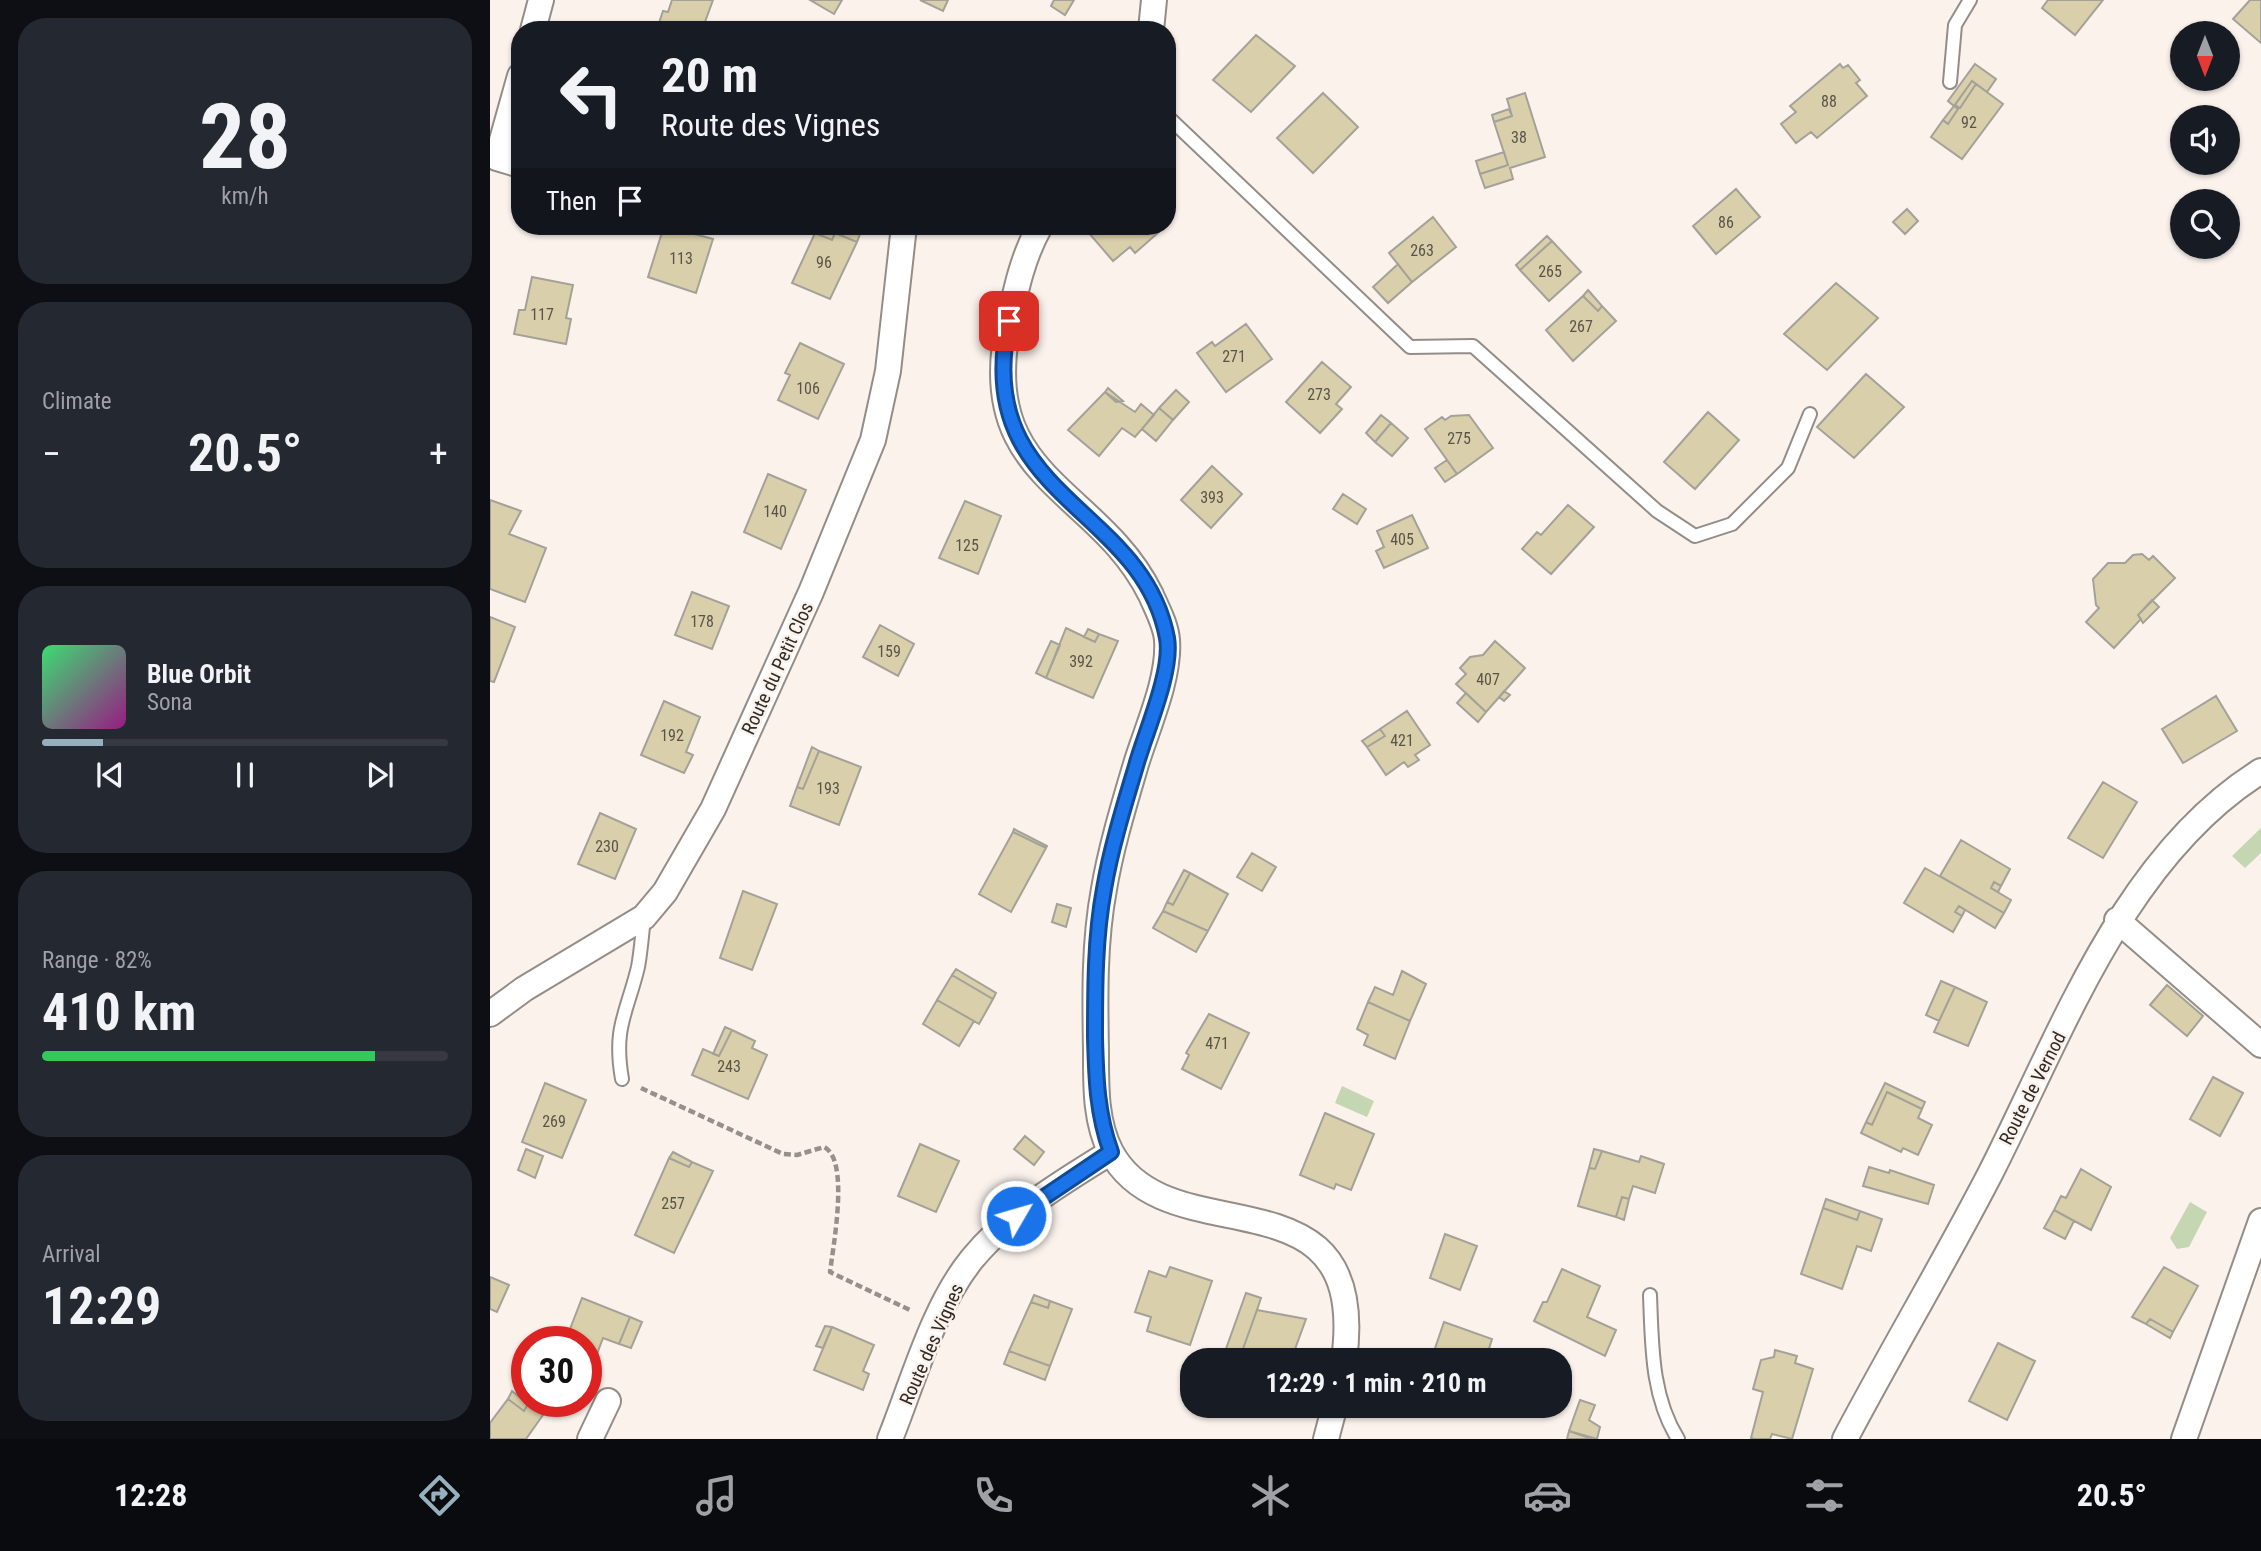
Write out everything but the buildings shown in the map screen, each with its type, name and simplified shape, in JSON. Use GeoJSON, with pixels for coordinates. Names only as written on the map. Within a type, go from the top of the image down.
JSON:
{"type":"FeatureCollection","features":[{"type":"Feature","properties":{"kind":"street"},"geometry":{"type":"LineString","coordinates":[[535,21],[541,0]]}},
{"type":"Feature","properties":{"kind":"street"},"geometry":{"type":"LineString","coordinates":[[1152,21],[1154,0]]}},
{"type":"Feature","properties":{"kind":"street"},"geometry":{"type":"LineString","coordinates":[[511,108],[497,158],[511,162]]}},
{"type":"Feature","properties":{"kind":"street","name":"Route du Petit Clos"},"geometry":{"type":"LineString","coordinates":[[490,1014],[524,989],[644,917],[665,892],[713,808],[811,592],[859,477],[882,407],[903,235]]}},
{"type":"Feature","properties":{"kind":"street"},"geometry":{"type":"LineString","coordinates":[[1036,235],[1023,262],[1005,340],[1006,396],[1012,429],[1046,479],[1120,551],[1144,581],[1167,640],[1157,703],[1136,764],[1108,866],[1100,912],[1095,1004],[1097,1090],[1102,1129],[1111,1152],[1139,1182],[1157,1193],[1199,1207],[1285,1228],[1314,1245],[1335,1271],[1342,1289],[1347,1326],[1345,1348]]}},
{"type":"Feature","properties":{"kind":"street","name":"Route de Vernod"},"geometry":{"type":"LineString","coordinates":[[1845,1439],[1988,1177],[2117,920],[2164,858],[2194,825],[2225,796],[2261,771]]}},
{"type":"Feature","properties":{"kind":"street"},"geometry":{"type":"LineString","coordinates":[[2117,920],[2261,1045]]}},
{"type":"Feature","properties":{"kind":"street","name":"Route des Vignes"},"geometry":{"type":"LineString","coordinates":[[890,1439],[937,1323],[970,1261],[1029,1205],[1111,1152]]}},
{"type":"Feature","properties":{"kind":"street"},"geometry":{"type":"LineString","coordinates":[[2184,1439],[2261,1221]]}},
{"type":"Feature","properties":{"kind":"street"},"geometry":{"type":"LineString","coordinates":[[590,1439],[608,1401]]}},
{"type":"Feature","properties":{"kind":"street"},"geometry":{"type":"LineString","coordinates":[[1326,1439],[1332,1418]]}},
{"type":"Feature","properties":{"kind":"lane"},"geometry":{"type":"LineString","coordinates":[[1950,82],[1955,25],[1970,0]]}},
{"type":"Feature","properties":{"kind":"lane"},"geometry":{"type":"LineString","coordinates":[[1176,125],[1410,347],[1473,346],[1657,512],[1695,536],[1732,524],[1788,468],[1810,414]]}},
{"type":"Feature","properties":{"kind":"lane"},"geometry":{"type":"LineString","coordinates":[[622,1079],[620,1024],[638,966],[644,917]]}},
{"type":"Feature","properties":{"kind":"lane"},"geometry":{"type":"LineString","coordinates":[[1650,1295],[1656,1379],[1663,1406],[1678,1439]]}},
{"type":"Feature","properties":{"kind":"path"},"geometry":{"type":"LineString","coordinates":[[622,1079],[783,1154],[797,1155],[824,1147],[831,1151],[836,1160],[838,1183],[830,1272],[937,1323]]}},
{"type":"Feature","properties":{"kind":"shaded area"},"geometry":{"type":"Polygon","coordinates":[[[2261,828],[2261,853],[2245,868],[2232,856],[2261,828]]]}},
{"type":"Feature","properties":{"kind":"shaded area"},"geometry":{"type":"Polygon","coordinates":[[[1342,1086],[1374,1101],[1367,1117],[1335,1103],[1342,1086]]]}},
{"type":"Feature","properties":{"kind":"shaded area"},"geometry":{"type":"Polygon","coordinates":[[[2190,1202],[2207,1212],[2189,1247],[2177,1249],[2170,1238],[2190,1202]]]}},
{"type":"Feature","properties":{"kind":"route"},"geometry":{"type":"LineString","coordinates":[[1009,321],[1004,371],[1012,429],[1046,479],[1120,551],[1144,581],[1159,612],[1167,640],[1157,703],[1136,764],[1108,866],[1100,912],[1095,1004],[1097,1090],[1102,1129],[1111,1152],[1059,1184],[1016,1216]]}}]}
